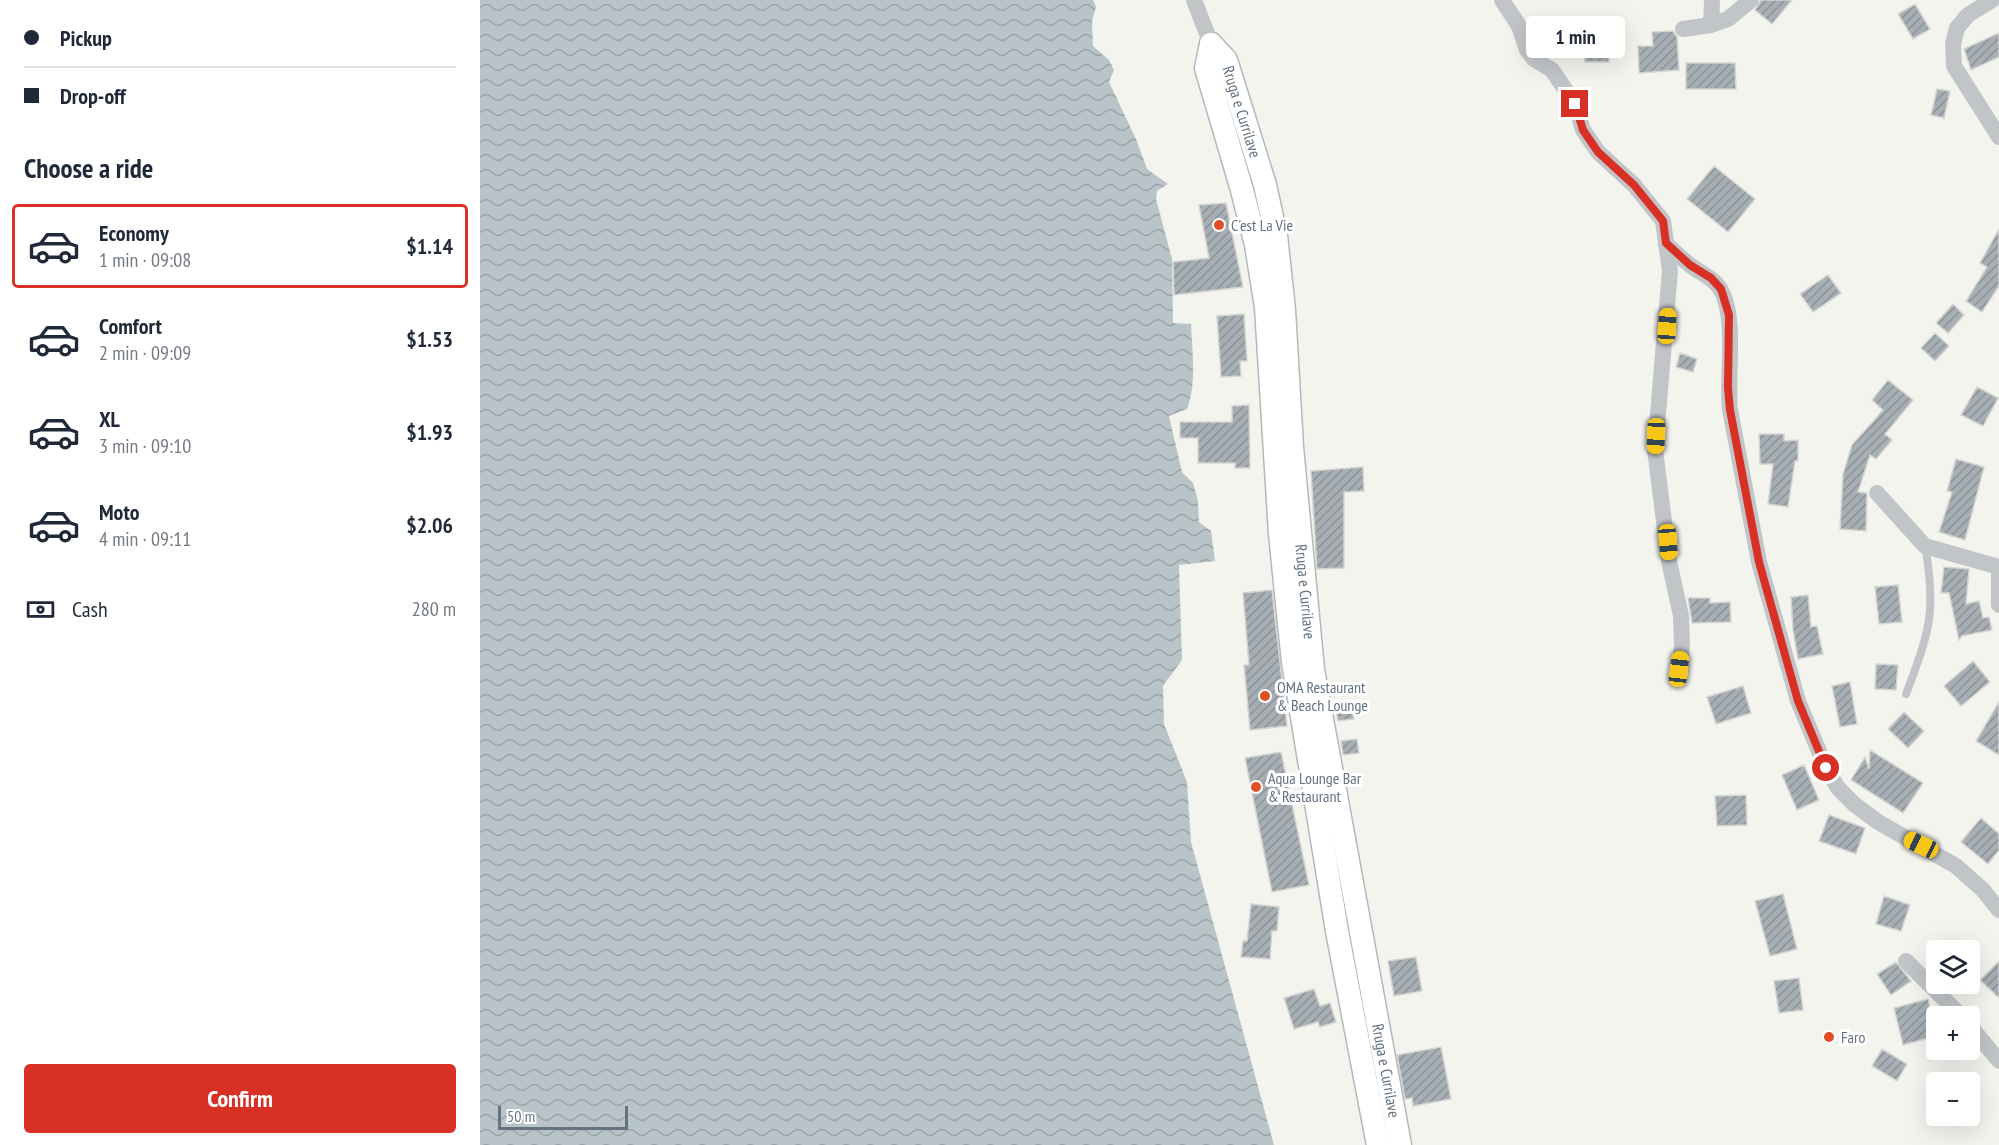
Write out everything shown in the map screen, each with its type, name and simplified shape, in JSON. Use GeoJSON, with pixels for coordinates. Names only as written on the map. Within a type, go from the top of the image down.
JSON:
{"type":"FeatureCollection","features":[{"type":"Feature","properties":{"kind":"main road","name":"Rruga e Currilave"},"geometry":{"type":"LineString","coordinates":[[1211,44],[1206,68],[1256,245],[1266,307],[1280,534],[1293,662],[1337,931],[1378,1145]]}},
{"type":"Feature","properties":{"kind":"main road","name":"Rruga e Currilave"},"geometry":{"type":"LineString","coordinates":[[1211,44],[1226,60],[1265,185],[1276,235],[1284,310],[1293,458],[1313,670],[1400,1145]]}},
{"type":"Feature","properties":{"kind":"street","name":"Rruga e Currilave"},"geometry":{"type":"LineString","coordinates":[[1194,0],[1211,44]]}},
{"type":"Feature","properties":{"kind":"street"},"geometry":{"type":"LineString","coordinates":[[1502,0],[1519,26],[1527,50],[1534,59],[1552,70],[1575,104],[1583,130],[1598,152],[1634,185],[1663,221],[1670,271],[1655,450],[1669,561],[1681,616],[1682,646],[1679,669]]}},
{"type":"Feature","properties":{"kind":"street"},"geometry":{"type":"LineString","coordinates":[[1711,25],[1712,0]]}},
{"type":"Feature","properties":{"kind":"street"},"geometry":{"type":"LineString","coordinates":[[1683,29],[1711,25],[1728,19],[1751,0]]}},
{"type":"Feature","properties":{"kind":"street"},"geometry":{"type":"LineString","coordinates":[[1992,0],[1968,15],[1957,28],[1953,55],[1954,66],[1999,137]]}},
{"type":"Feature","properties":{"kind":"street"},"geometry":{"type":"LineString","coordinates":[[1666,243],[1690,265],[1711,278],[1721,289],[1724,298],[1729,315],[1728,388],[1749,516],[1798,701],[1826,768],[1838,788],[1854,804],[1878,822],[1956,867],[1983,890],[1999,910]]}},
{"type":"Feature","properties":{"kind":"street"},"geometry":{"type":"LineString","coordinates":[[1877,493],[1925,546],[1999,567]]}},
{"type":"Feature","properties":{"kind":"street"},"geometry":{"type":"LineString","coordinates":[[1999,572],[1999,604]]}},
{"type":"Feature","properties":{"kind":"street"},"geometry":{"type":"LineString","coordinates":[[1906,961],[1951,1006]]}},
{"type":"Feature","properties":{"kind":"street"},"geometry":{"type":"LineString","coordinates":[[1980,1038],[1999,1061]]}},
{"type":"Feature","properties":{"kind":"lane"},"geometry":{"type":"LineString","coordinates":[[1906,694],[1927,638],[1932,609],[1925,546]]}},
{"type":"Feature","properties":{"kind":"water"},"geometry":{"type":"Polygon","coordinates":[[[480,0],[1093,0],[1096,7],[1092,21],[1093,46],[1109,60],[1114,70],[1109,82],[1136,139],[1147,169],[1168,184],[1157,191],[1156,199],[1172,259],[1173,323],[1191,324],[1193,367],[1190,399],[1187,409],[1169,416],[1182,472],[1193,483],[1198,501],[1199,522],[1211,531],[1215,561],[1179,565],[1182,660],[1163,686],[1164,724],[1187,782],[1191,842],[1274,1145],[480,1145],[480,0]]]}},
{"type":"Feature","properties":{"kind":"building"},"geometry":{"type":"Polygon","coordinates":[[[1761,0],[1792,0],[1772,24],[1755,10],[1761,0]]]}},
{"type":"Feature","properties":{"kind":"building"},"geometry":{"type":"Polygon","coordinates":[[[1915,4],[1930,29],[1913,39],[1898,14],[1915,4]]]}},
{"type":"Feature","properties":{"kind":"building"},"geometry":{"type":"Polygon","coordinates":[[[1673,31],[1677,37],[1679,70],[1639,73],[1638,46],[1653,46],[1652,32],[1673,31]]]}},
{"type":"Feature","properties":{"kind":"building"},"geometry":{"type":"Polygon","coordinates":[[[1999,33],[1999,57],[1971,70],[1964,49],[1999,33]]]}},
{"type":"Feature","properties":{"kind":"building"},"geometry":{"type":"Polygon","coordinates":[[[1584,44],[1609,44],[1609,62],[1585,62],[1584,44]]]}},
{"type":"Feature","properties":{"kind":"building"},"geometry":{"type":"Polygon","coordinates":[[[1686,63],[1735,63],[1736,89],[1686,89],[1686,63]]]}},
{"type":"Feature","properties":{"kind":"building"},"geometry":{"type":"Polygon","coordinates":[[[1937,89],[1950,91],[1944,118],[1931,115],[1937,89]]]}},
{"type":"Feature","properties":{"kind":"building"},"geometry":{"type":"Polygon","coordinates":[[[1714,166],[1755,199],[1728,232],[1687,199],[1714,166]]]}},
{"type":"Feature","properties":{"kind":"building"},"geometry":{"type":"Polygon","coordinates":[[[1226,203],[1243,287],[1174,295],[1173,262],[1209,258],[1199,205],[1226,203]]]}},
{"type":"Feature","properties":{"kind":"building"},"geometry":{"type":"Polygon","coordinates":[[[1999,229],[1999,286],[1982,312],[1966,301],[1987,267],[1980,263],[1999,229]]]}},
{"type":"Feature","properties":{"kind":"building"},"geometry":{"type":"Polygon","coordinates":[[[1828,275],[1841,293],[1813,312],[1800,294],[1828,275]]]}},
{"type":"Feature","properties":{"kind":"building"},"geometry":{"type":"Polygon","coordinates":[[[1953,304],[1964,315],[1948,333],[1936,323],[1953,304]]]}},
{"type":"Feature","properties":{"kind":"building"},"geometry":{"type":"Polygon","coordinates":[[[1244,314],[1247,361],[1240,361],[1241,376],[1221,377],[1217,316],[1244,314]]]}},
{"type":"Feature","properties":{"kind":"building"},"geometry":{"type":"Polygon","coordinates":[[[1935,333],[1949,346],[1935,361],[1921,348],[1935,333]]]}},
{"type":"Feature","properties":{"kind":"building"},"geometry":{"type":"Polygon","coordinates":[[[1680,353],[1697,359],[1693,372],[1676,367],[1680,353]]]}},
{"type":"Feature","properties":{"kind":"building"},"geometry":{"type":"Polygon","coordinates":[[[1888,380],[1913,400],[1885,434],[1892,440],[1876,459],[1870,455],[1858,492],[1867,493],[1866,531],[1840,529],[1843,474],[1852,445],[1883,410],[1872,400],[1888,380]]]}},
{"type":"Feature","properties":{"kind":"building"},"geometry":{"type":"Polygon","coordinates":[[[1977,387],[1998,398],[1983,426],[1961,415],[1977,387]]]}},
{"type":"Feature","properties":{"kind":"building"},"geometry":{"type":"Polygon","coordinates":[[[1249,405],[1250,468],[1235,468],[1235,463],[1198,463],[1198,438],[1180,438],[1180,422],[1232,422],[1232,406],[1249,405]]]}},
{"type":"Feature","properties":{"kind":"building"},"geometry":{"type":"Polygon","coordinates":[[[1759,434],[1784,434],[1784,441],[1798,440],[1798,461],[1795,461],[1788,507],[1768,504],[1773,464],[1760,464],[1759,434]]]}},
{"type":"Feature","properties":{"kind":"building"},"geometry":{"type":"Polygon","coordinates":[[[1956,459],[1984,467],[1965,540],[1939,532],[1952,492],[1947,491],[1956,459]]]}},
{"type":"Feature","properties":{"kind":"building"},"geometry":{"type":"Polygon","coordinates":[[[1363,467],[1364,491],[1344,492],[1344,568],[1317,569],[1311,471],[1363,467]]]}},
{"type":"Feature","properties":{"kind":"building"},"geometry":{"type":"Polygon","coordinates":[[[1944,567],[1969,569],[1966,604],[1979,601],[1983,618],[1989,617],[1992,630],[1962,636],[1959,640],[1949,593],[1941,593],[1944,567]]]}},
{"type":"Feature","properties":{"kind":"building"},"geometry":{"type":"Polygon","coordinates":[[[1898,585],[1902,622],[1879,624],[1875,587],[1898,585]]]}},
{"type":"Feature","properties":{"kind":"building"},"geometry":{"type":"Polygon","coordinates":[[[1272,590],[1287,726],[1250,730],[1244,665],[1249,665],[1243,593],[1272,590]]]}},
{"type":"Feature","properties":{"kind":"building"},"geometry":{"type":"Polygon","coordinates":[[[1808,595],[1811,627],[1817,626],[1823,654],[1798,659],[1791,597],[1808,595]]]}},
{"type":"Feature","properties":{"kind":"building"},"geometry":{"type":"Polygon","coordinates":[[[1688,598],[1710,598],[1710,603],[1730,602],[1731,622],[1692,623],[1688,598]]]}},
{"type":"Feature","properties":{"kind":"building"},"geometry":{"type":"Polygon","coordinates":[[[1973,661],[1990,682],[1961,706],[1944,686],[1973,661]]]}},
{"type":"Feature","properties":{"kind":"building"},"geometry":{"type":"Polygon","coordinates":[[[1876,664],[1898,665],[1896,690],[1875,689],[1876,664]]]}},
{"type":"Feature","properties":{"kind":"building"},"geometry":{"type":"Polygon","coordinates":[[[1850,682],[1857,724],[1840,727],[1832,686],[1850,682]]]}},
{"type":"Feature","properties":{"kind":"building"},"geometry":{"type":"Polygon","coordinates":[[[1743,686],[1751,713],[1716,724],[1707,697],[1743,686]]]}},
{"type":"Feature","properties":{"kind":"building"},"geometry":{"type":"Polygon","coordinates":[[[1999,702],[1999,755],[1976,741],[1999,702]]]}},
{"type":"Feature","properties":{"kind":"building"},"geometry":{"type":"Polygon","coordinates":[[[1351,703],[1354,719],[1338,721],[1335,705],[1351,703]]]}},
{"type":"Feature","properties":{"kind":"building"},"geometry":{"type":"Polygon","coordinates":[[[1904,712],[1924,731],[1908,748],[1888,729],[1904,712]]]}},
{"type":"Feature","properties":{"kind":"building"},"geometry":{"type":"Polygon","coordinates":[[[1357,739],[1359,753],[1343,755],[1341,741],[1357,739]]]}},
{"type":"Feature","properties":{"kind":"building"},"geometry":{"type":"Polygon","coordinates":[[[1870,750],[1923,783],[1903,813],[1851,780],[1865,757],[1869,769],[1870,750]]]}},
{"type":"Feature","properties":{"kind":"building"},"geometry":{"type":"Polygon","coordinates":[[[1281,752],[1309,885],[1272,892],[1245,758],[1281,752]]]}},
{"type":"Feature","properties":{"kind":"building"},"geometry":{"type":"Polygon","coordinates":[[[1804,765],[1819,800],[1797,810],[1782,775],[1804,765]]]}},
{"type":"Feature","properties":{"kind":"building"},"geometry":{"type":"Polygon","coordinates":[[[1746,795],[1747,825],[1717,826],[1715,796],[1746,795]]]}},
{"type":"Feature","properties":{"kind":"building"},"geometry":{"type":"Polygon","coordinates":[[[1829,815],[1865,828],[1856,854],[1819,841],[1829,815]]]}},
{"type":"Feature","properties":{"kind":"building"},"geometry":{"type":"Polygon","coordinates":[[[1981,818],[1999,834],[1999,850],[1988,864],[1961,842],[1981,818]]]}},
{"type":"Feature","properties":{"kind":"building"},"geometry":{"type":"Polygon","coordinates":[[[1783,894],[1797,949],[1770,956],[1755,901],[1783,894]]]}},
{"type":"Feature","properties":{"kind":"building"},"geometry":{"type":"Polygon","coordinates":[[[1884,896],[1910,905],[1901,931],[1876,924],[1884,896]]]}},
{"type":"Feature","properties":{"kind":"building"},"geometry":{"type":"Polygon","coordinates":[[[1251,904],[1279,907],[1277,931],[1272,931],[1270,959],[1241,957],[1243,941],[1247,941],[1251,904]]]}},
{"type":"Feature","properties":{"kind":"building"},"geometry":{"type":"Polygon","coordinates":[[[1416,957],[1422,991],[1394,996],[1388,961],[1416,957]]]}},
{"type":"Feature","properties":{"kind":"building"},"geometry":{"type":"Polygon","coordinates":[[[1999,961],[1999,998],[1980,980],[1999,961]]]}},
{"type":"Feature","properties":{"kind":"building"},"geometry":{"type":"Polygon","coordinates":[[[1896,962],[1911,981],[1891,995],[1877,974],[1896,962]]]}},
{"type":"Feature","properties":{"kind":"building"},"geometry":{"type":"Polygon","coordinates":[[[1799,978],[1803,1010],[1779,1013],[1774,981],[1799,978]]]}},
{"type":"Feature","properties":{"kind":"building"},"geometry":{"type":"Polygon","coordinates":[[[1314,989],[1320,1006],[1330,1003],[1336,1022],[1320,1027],[1318,1022],[1294,1029],[1284,998],[1314,989]]]}},
{"type":"Feature","properties":{"kind":"building"},"geometry":{"type":"Polygon","coordinates":[[[1928,999],[1930,1006],[1926,1006],[1926,1039],[1903,1045],[1894,1008],[1928,999]]]}},
{"type":"Feature","properties":{"kind":"building"},"geometry":{"type":"Polygon","coordinates":[[[1441,1047],[1451,1099],[1413,1106],[1412,1098],[1405,1099],[1397,1055],[1441,1047]]]}},
{"type":"Feature","properties":{"kind":"building"},"geometry":{"type":"Polygon","coordinates":[[[1882,1049],[1907,1064],[1897,1081],[1872,1066],[1882,1049]]]}},
{"type":"Feature","properties":{"kind":"place","name":"C'est La Vie"},"geometry":{"type":"Point","coordinates":[1219,225]}},
{"type":"Feature","properties":{"kind":"place","name":"OMA Restaurant & Beach Lounge"},"geometry":{"type":"Point","coordinates":[1265,696]}},
{"type":"Feature","properties":{"kind":"place","name":"Aqua Lounge Bar & Restaurant"},"geometry":{"type":"Point","coordinates":[1256,787]}},
{"type":"Feature","properties":{"kind":"place","name":"Faro"},"geometry":{"type":"Point","coordinates":[1829,1037]}},
{"type":"Feature","properties":{"kind":"route"},"geometry":{"type":"LineString","coordinates":[[1575,104],[1583,130],[1598,152],[1618,168],[1663,221],[1666,243],[1690,265],[1711,278],[1721,289],[1729,315],[1730,410],[1746,504],[1787,666],[1798,701],[1826,768]]}}]}
